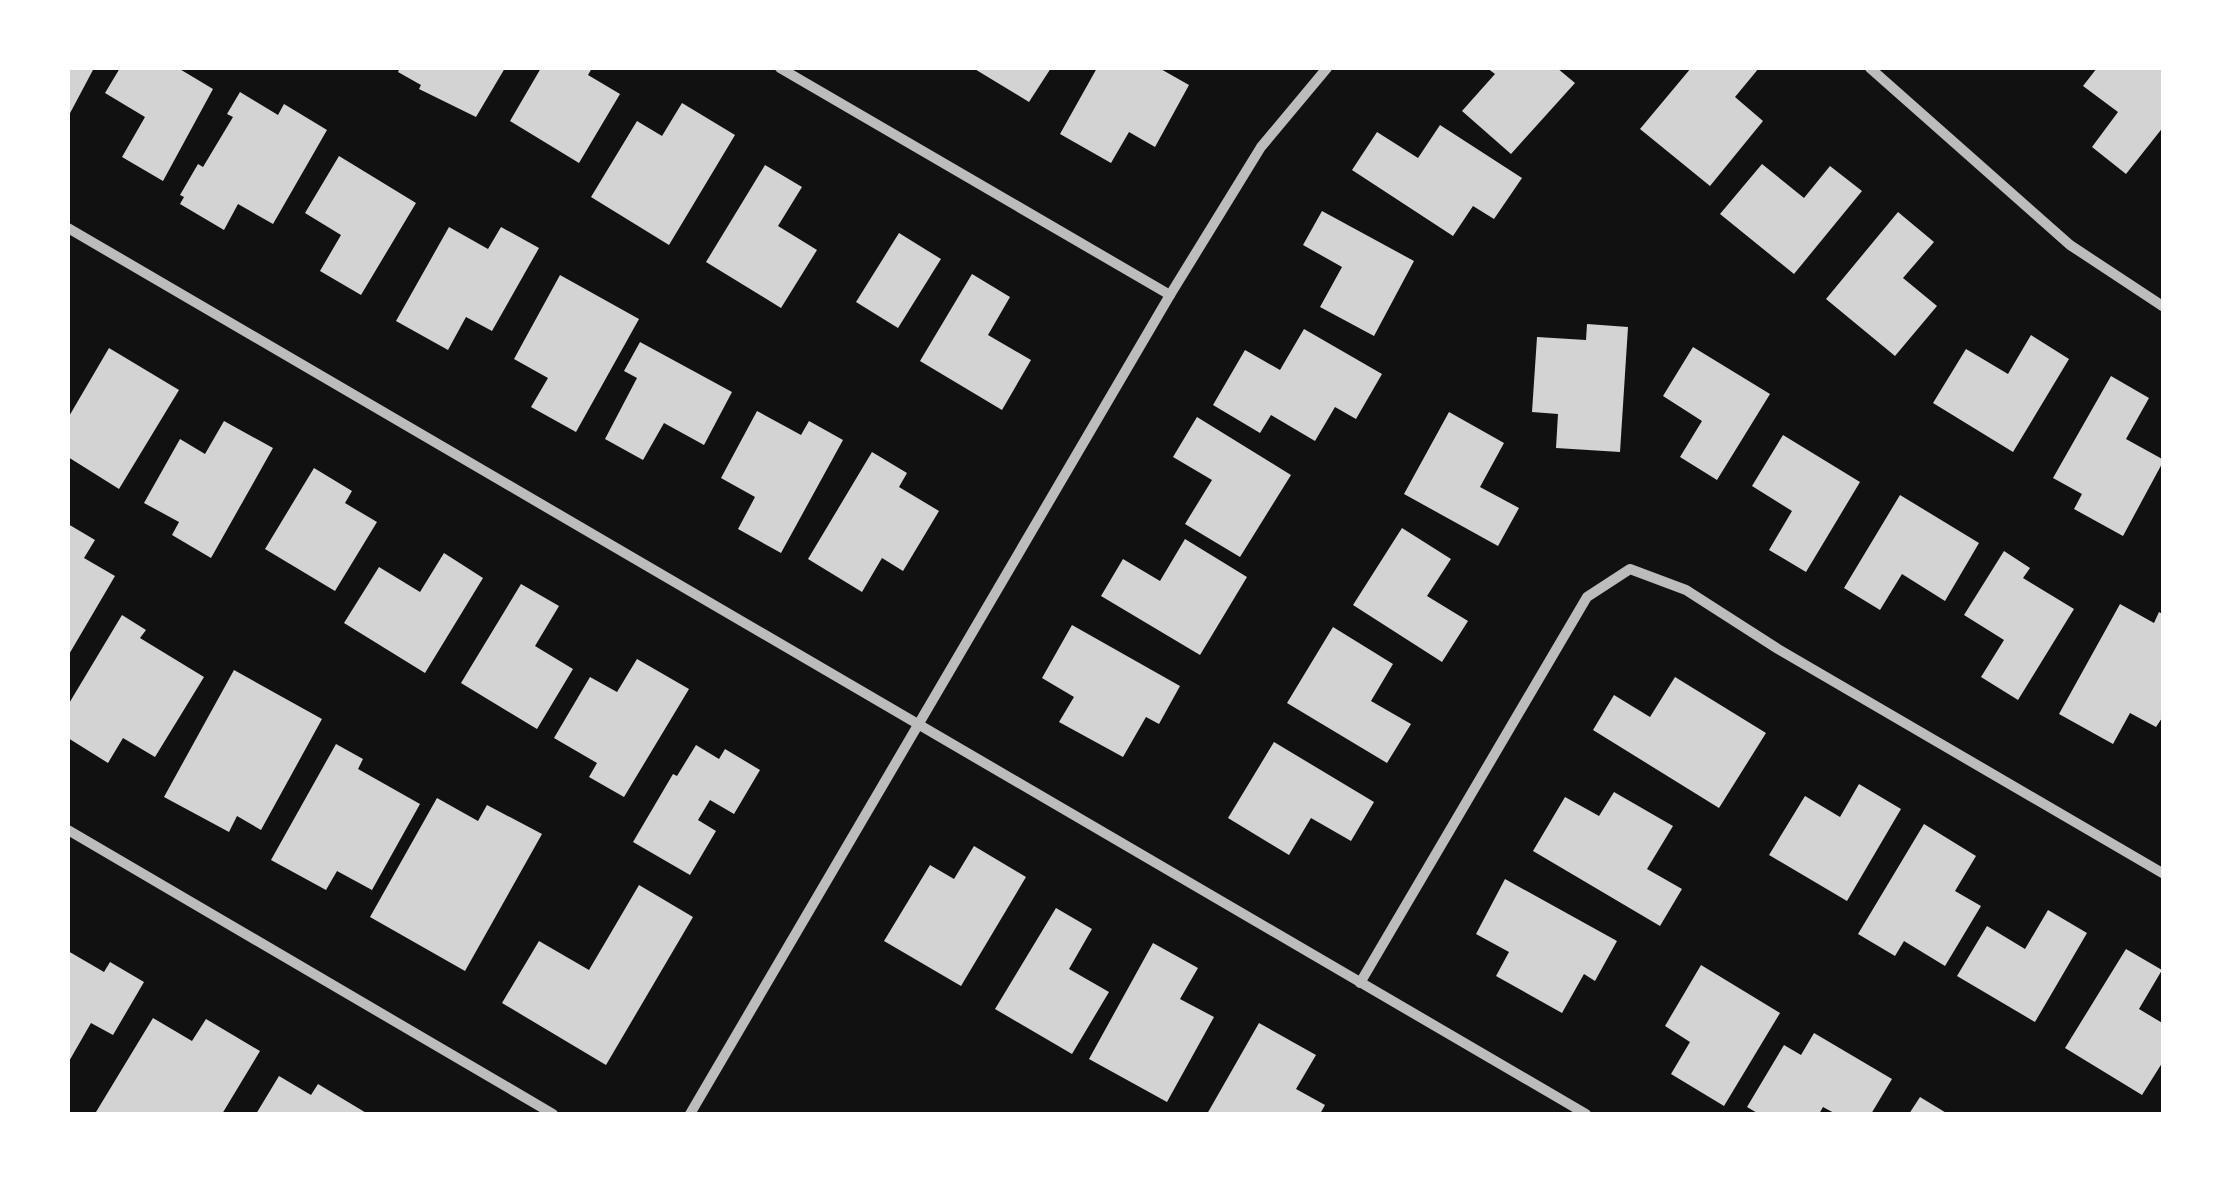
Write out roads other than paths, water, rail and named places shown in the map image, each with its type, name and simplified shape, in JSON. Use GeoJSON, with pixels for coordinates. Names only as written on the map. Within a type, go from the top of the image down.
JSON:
{"type":"FeatureCollection","features":[{"type":"Feature","properties":{"kind":"street"},"geometry":{"type":"LineString","coordinates":[[780,68],[1170,295]]}},
{"type":"Feature","properties":{"kind":"street"},"geometry":{"type":"LineString","coordinates":[[690,1114],[1170,295],[1261,147],[1327,68]]}},
{"type":"Feature","properties":{"kind":"street"},"geometry":{"type":"LineString","coordinates":[[1870,68],[2070,245],[2164,307]]}},
{"type":"Feature","properties":{"kind":"street"},"geometry":{"type":"LineString","coordinates":[[68,228],[1586,1114]]}},
{"type":"Feature","properties":{"kind":"street"},"geometry":{"type":"LineString","coordinates":[[1360,983],[1588,596],[1630,569],[1686,590],[1778,649],[2164,874]]}},
{"type":"Feature","properties":{"kind":"street"},"geometry":{"type":"LineString","coordinates":[[68,830],[552,1114]]}}]}
